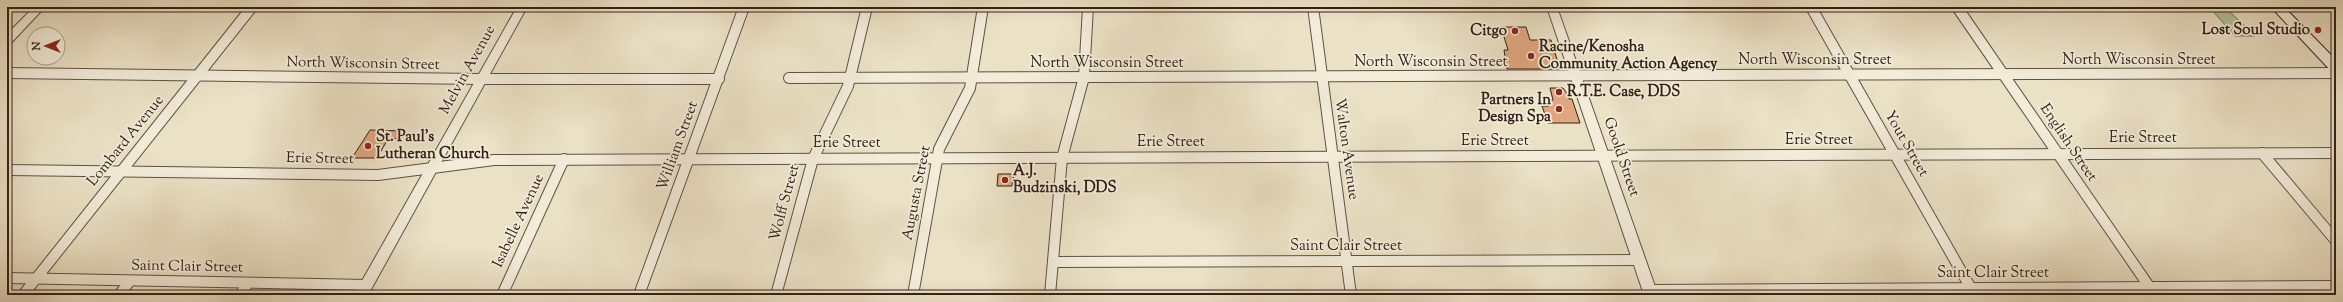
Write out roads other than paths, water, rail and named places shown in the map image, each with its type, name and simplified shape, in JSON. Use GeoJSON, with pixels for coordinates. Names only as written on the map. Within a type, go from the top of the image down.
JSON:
{"type":"FeatureCollection","features":[{"type":"Feature","properties":{"kind":"main road"},"geometry":{"type":"LineString","coordinates":[[2277,7],[2336,68]]}},
{"type":"Feature","properties":{"kind":"street"},"geometry":{"type":"LineString","coordinates":[[7,40],[40,7]]}},
{"type":"Feature","properties":{"kind":"street","name":"Lombard Avenue"},"geometry":{"type":"LineString","coordinates":[[23,295],[252,7]]}},
{"type":"Feature","properties":{"kind":"street","name":"Melvin Avenue"},"geometry":{"type":"LineString","coordinates":[[364,290],[430,168],[522,7]]}},
{"type":"Feature","properties":{"kind":"street","name":"William Street"},"geometry":{"type":"LineString","coordinates":[[639,295],[744,7]]}},
{"type":"Feature","properties":{"kind":"street","name":"Wolff Street"},"geometry":{"type":"LineString","coordinates":[[776,295],[813,159],[850,78],[867,7]]}},
{"type":"Feature","properties":{"kind":"street","name":"Augusta Street"},"geometry":{"type":"LineString","coordinates":[[913,295],[939,149],[970,88],[983,7]]}},
{"type":"Feature","properties":{"kind":"street"},"geometry":{"type":"LineString","coordinates":[[1050,295],[1062,158],[1084,77],[1088,7]]}},
{"type":"Feature","properties":{"kind":"street","name":"Walton Avenue"},"geometry":{"type":"LineString","coordinates":[[1312,7],[1351,295]]}},
{"type":"Feature","properties":{"kind":"street","name":"Goold Street"},"geometry":{"type":"LineString","coordinates":[[1552,7],[1640,260],[1650,293]]}},
{"type":"Feature","properties":{"kind":"street","name":"Yout Street"},"geometry":{"type":"LineString","coordinates":[[1811,7],[1973,292]]}},
{"type":"Feature","properties":{"kind":"street","name":"English Street"},"geometry":{"type":"LineString","coordinates":[[1957,7],[2152,291]]}},
{"type":"Feature","properties":{"kind":"street","name":"North Wisconsin Street"},"geometry":{"type":"LineString","coordinates":[[7,73],[481,80],[719,79]]}},
{"type":"Feature","properties":{"kind":"street","name":"North Wisconsin Street"},"geometry":{"type":"LineString","coordinates":[[789,78],[2336,73]]}},
{"type":"Feature","properties":{"kind":"street"},"geometry":{"type":"LineString","coordinates":[[2262,153],[2336,241]]}},
{"type":"Feature","properties":{"kind":"street","name":"Erie Street"},"geometry":{"type":"LineString","coordinates":[[7,170],[378,175],[494,160],[564,159],[2336,153]]}},
{"type":"Feature","properties":{"kind":"street","name":"Isabelle Avenue"},"geometry":{"type":"LineString","coordinates":[[502,295],[564,159]]}},
{"type":"Feature","properties":{"kind":"street","name":"Saint Clair Street"},"geometry":{"type":"LineString","coordinates":[[1053,262],[1640,260]]}},
{"type":"Feature","properties":{"kind":"street","name":"Saint Clair Street"},"geometry":{"type":"LineString","coordinates":[[7,278],[248,282],[364,290]]}},
{"type":"Feature","properties":{"kind":"street"},"geometry":{"type":"LineString","coordinates":[[119,295],[130,280]]}},
{"type":"Feature","properties":{"kind":"street"},"geometry":{"type":"LineString","coordinates":[[240,295],[248,282]]}},
{"type":"Feature","properties":{"kind":"street","name":"Saint Clair Street"},"geometry":{"type":"LineString","coordinates":[[1650,293],[2152,291],[2336,286]]}},
{"type":"Feature","properties":{"kind":"place","name":"Lost Soul Studio"},"geometry":{"type":"Point","coordinates":[2318,30]}},
{"type":"Feature","properties":{"kind":"place","name":"Citgo"},"geometry":{"type":"Point","coordinates":[1515,31]}},
{"type":"Feature","properties":{"kind":"place","name":"Racine/Kenosha Community Action Agency"},"geometry":{"type":"Point","coordinates":[1531,56]}},
{"type":"Feature","properties":{"kind":"place","name":"R.T.E. Case, DDS"},"geometry":{"type":"Point","coordinates":[1559,92]}},
{"type":"Feature","properties":{"kind":"place","name":"Partners In Design Spa"},"geometry":{"type":"Point","coordinates":[1559,109]}},
{"type":"Feature","properties":{"kind":"place","name":"St. Paul's Lutheran Church"},"geometry":{"type":"Point","coordinates":[368,146]}},
{"type":"Feature","properties":{"kind":"place","name":"A.J. Budzinski, DDS"},"geometry":{"type":"Point","coordinates":[1005,180]}}]}
